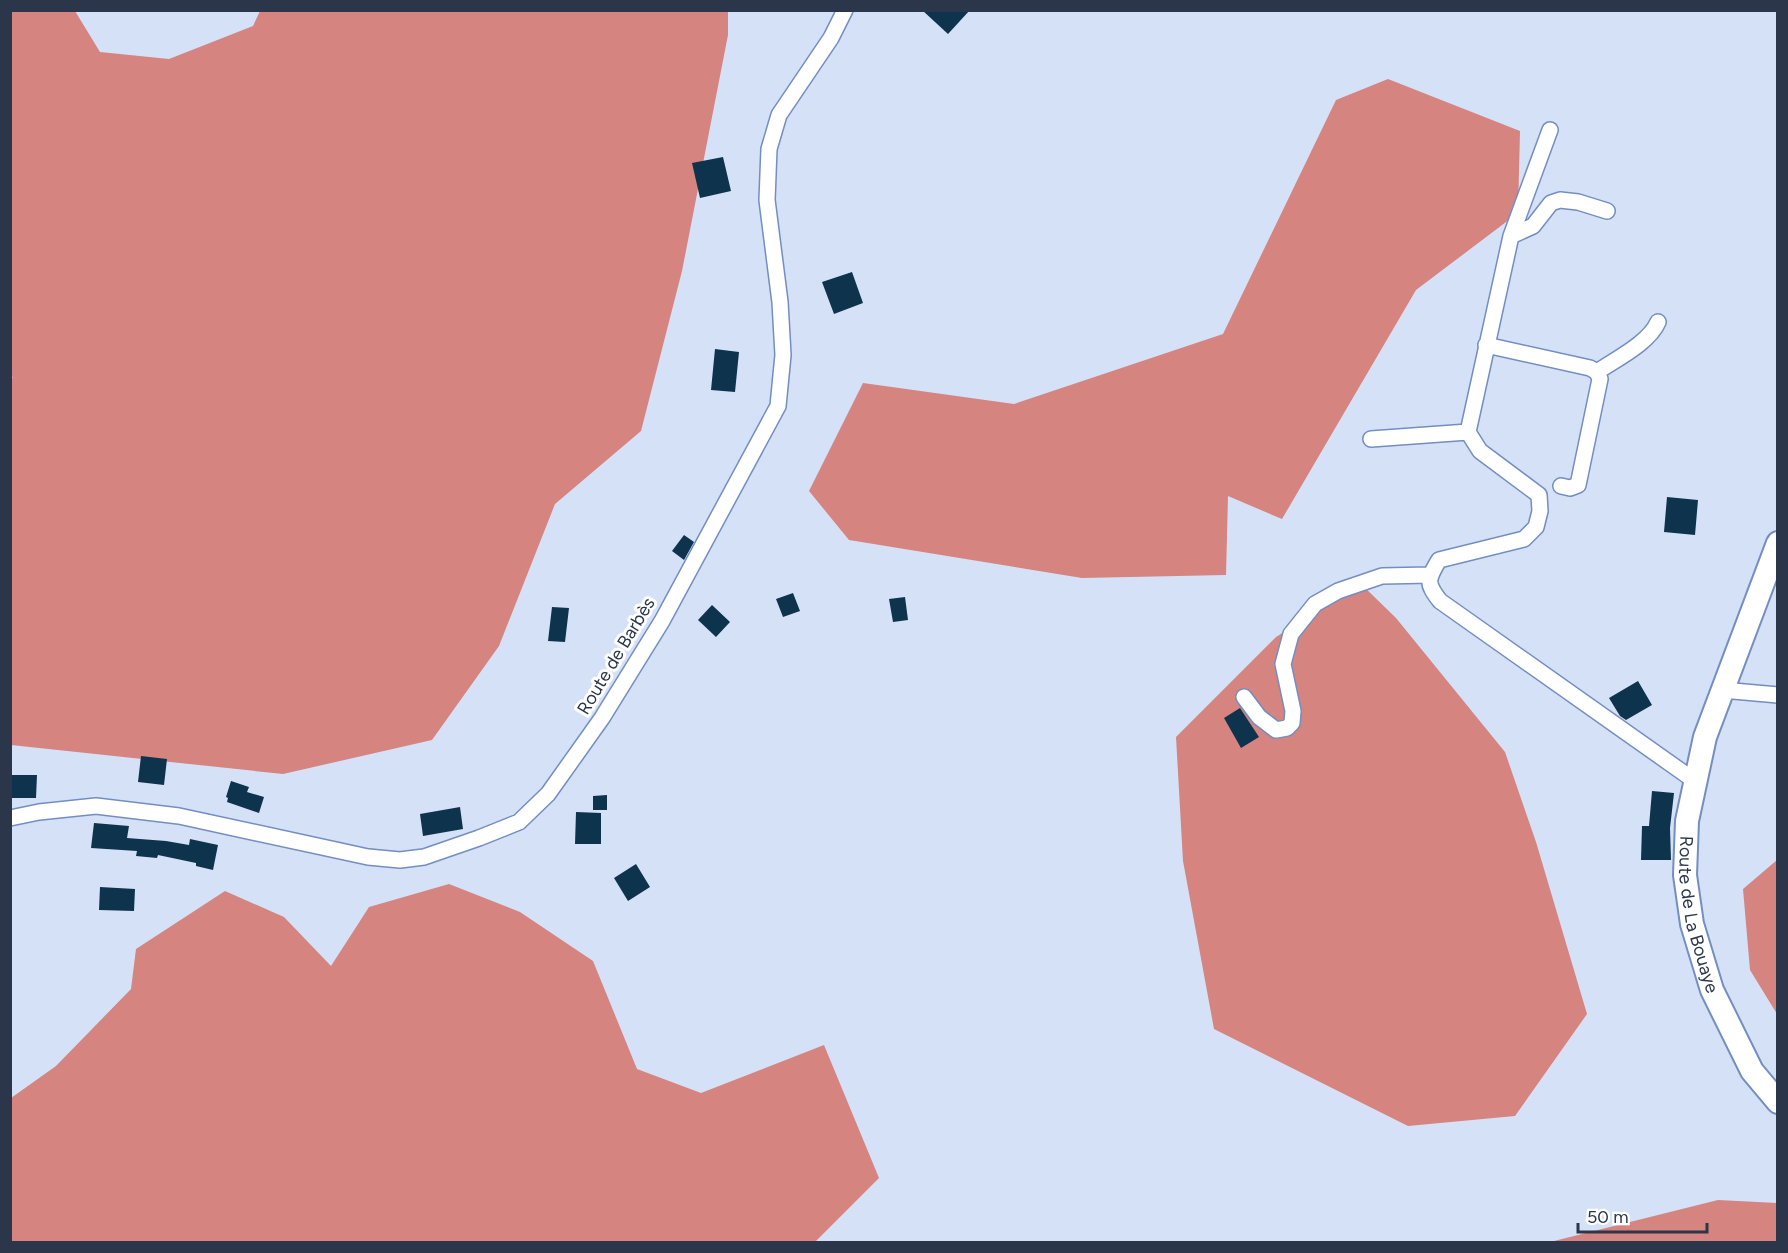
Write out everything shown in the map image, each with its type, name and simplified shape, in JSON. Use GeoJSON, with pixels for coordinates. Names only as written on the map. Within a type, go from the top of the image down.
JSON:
{"type":"FeatureCollection","features":[{"type":"Feature","properties":{"kind":"main road","name":"Route de La Bouaye"},"geometry":{"type":"LineString","coordinates":[[1778,543],[1705,736],[1687,821],[1684,875],[1692,924],[1712,990],[1752,1071],[1778,1101]]}},
{"type":"Feature","properties":{"kind":"street","name":"Route de Barbès"},"geometry":{"type":"LineString","coordinates":[[10,818],[49,810],[96,806],[179,816],[368,857],[400,860],[424,857],[519,822],[548,794],[602,718],[662,621],[778,406],[783,355],[780,302],[767,200],[769,149],[779,115],[831,38],[845,10]]}},
{"type":"Feature","properties":{"kind":"street"},"geometry":{"type":"LineString","coordinates":[[1550,130],[1511,236],[1468,432],[1480,451],[1539,495],[1540,511],[1536,526],[1524,539],[1439,560],[1430,575],[1430,588],[1440,601],[1695,781]]}},
{"type":"Feature","properties":{"kind":"street"},"geometry":{"type":"LineString","coordinates":[[1511,236],[1533,226],[1551,203],[1560,200],[1578,202],[1607,211]]}},
{"type":"Feature","properties":{"kind":"street"},"geometry":{"type":"LineString","coordinates":[[1597,372],[1646,339],[1659,322]]}},
{"type":"Feature","properties":{"kind":"street"},"geometry":{"type":"LineString","coordinates":[[1486,345],[1590,368],[1597,372],[1599,379],[1578,485],[1570,488],[1561,486]]}},
{"type":"Feature","properties":{"kind":"street"},"geometry":{"type":"LineString","coordinates":[[1371,438],[1468,432]]}},
{"type":"Feature","properties":{"kind":"street"},"geometry":{"type":"LineString","coordinates":[[1244,697],[1259,717],[1276,730],[1287,728],[1292,723],[1293,711],[1283,664],[1291,634],[1315,604],[1357,583],[1382,576],[1430,575]]}},
{"type":"Feature","properties":{"kind":"street"},"geometry":{"type":"LineString","coordinates":[[1722,690],[1778,695]]}},
{"type":"Feature","properties":{"kind":"shaded area"},"geometry":{"type":"Polygon","coordinates":[[[11,11],[75,11],[100,52],[169,59],[253,26],[260,11],[728,11],[728,35],[682,271],[641,431],[555,504],[499,646],[432,740],[283,774],[11,745],[10,380],[13,377],[10,376],[11,11]]]}},
{"type":"Feature","properties":{"kind":"shaded area"},"geometry":{"type":"Polygon","coordinates":[[[1388,79],[1520,131],[1518,213],[1416,290],[1282,519],[1228,496],[1226,575],[1082,578],[849,540],[809,491],[863,383],[1014,404],[1223,334],[1336,100],[1388,79]]]}},
{"type":"Feature","properties":{"kind":"shaded area"},"geometry":{"type":"Polygon","coordinates":[[[1361,584],[1396,618],[1505,752],[1536,842],[1587,1014],[1515,1116],[1408,1126],[1214,1029],[1183,861],[1176,737],[1276,637],[1361,584]]]}},
{"type":"Feature","properties":{"kind":"shaded area"},"geometry":{"type":"Polygon","coordinates":[[[1777,860],[1777,1014],[1750,970],[1743,889],[1777,860]]]}},
{"type":"Feature","properties":{"kind":"shaded area"},"geometry":{"type":"Polygon","coordinates":[[[449,884],[520,912],[593,961],[637,1069],[701,1093],[824,1045],[879,1178],[815,1242],[11,1242],[11,1098],[56,1066],[131,989],[136,949],[225,891],[284,917],[331,966],[369,907],[449,884]]]}},
{"type":"Feature","properties":{"kind":"shaded area"},"geometry":{"type":"Polygon","coordinates":[[[1718,1200],[1777,1203],[1777,1242],[1550,1242],[1718,1200]]]}},
{"type":"Feature","properties":{"kind":"building"},"geometry":{"type":"Polygon","coordinates":[[[922,10],[970,10],[948,34],[922,10]]]}},
{"type":"Feature","properties":{"kind":"building"},"geometry":{"type":"Polygon","coordinates":[[[723,157],[731,191],[700,198],[692,163],[723,157]]]}},
{"type":"Feature","properties":{"kind":"building"},"geometry":{"type":"Polygon","coordinates":[[[852,272],[863,303],[834,314],[822,282],[852,272]]]}},
{"type":"Feature","properties":{"kind":"building"},"geometry":{"type":"Polygon","coordinates":[[[715,349],[739,352],[735,392],[711,390],[715,349]]]}},
{"type":"Feature","properties":{"kind":"building"},"geometry":{"type":"Polygon","coordinates":[[[1667,497],[1698,500],[1695,535],[1664,532],[1667,497]]]}},
{"type":"Feature","properties":{"kind":"building"},"geometry":{"type":"Polygon","coordinates":[[[684,535],[694,542],[684,560],[672,551],[684,535]]]}},
{"type":"Feature","properties":{"kind":"building"},"geometry":{"type":"Polygon","coordinates":[[[793,593],[800,611],[783,617],[776,599],[793,593]]]}},
{"type":"Feature","properties":{"kind":"building"},"geometry":{"type":"Polygon","coordinates":[[[905,597],[908,620],[893,622],[889,599],[905,597]]]}},
{"type":"Feature","properties":{"kind":"building"},"geometry":{"type":"Polygon","coordinates":[[[712,605],[730,622],[716,637],[698,620],[712,605]]]}},
{"type":"Feature","properties":{"kind":"building"},"geometry":{"type":"Polygon","coordinates":[[[552,607],[569,608],[565,642],[548,641],[552,607]]]}},
{"type":"Feature","properties":{"kind":"building"},"geometry":{"type":"Polygon","coordinates":[[[1638,681],[1652,705],[1626,720],[1620,716],[1609,698],[1638,681]]]}},
{"type":"Feature","properties":{"kind":"building"},"geometry":{"type":"Polygon","coordinates":[[[1240,708],[1259,737],[1241,748],[1224,718],[1240,708]]]}},
{"type":"Feature","properties":{"kind":"building"},"geometry":{"type":"Polygon","coordinates":[[[141,756],[167,759],[164,785],[138,782],[141,756]]]}},
{"type":"Feature","properties":{"kind":"building"},"geometry":{"type":"Polygon","coordinates":[[[10,775],[37,775],[36,798],[10,798],[10,775]]]}},
{"type":"Feature","properties":{"kind":"building"},"geometry":{"type":"Polygon","coordinates":[[[231,781],[249,787],[247,792],[264,797],[259,813],[227,802],[226,797],[231,781]]]}},
{"type":"Feature","properties":{"kind":"building"},"geometry":{"type":"Polygon","coordinates":[[[1652,791],[1674,793],[1670,828],[1671,860],[1641,860],[1642,826],[1649,826],[1652,791]]]}},
{"type":"Feature","properties":{"kind":"building"},"geometry":{"type":"Polygon","coordinates":[[[607,795],[607,810],[593,810],[593,796],[607,795]]]}},
{"type":"Feature","properties":{"kind":"building"},"geometry":{"type":"Polygon","coordinates":[[[460,807],[463,829],[423,836],[420,814],[460,807]]]}},
{"type":"Feature","properties":{"kind":"building"},"geometry":{"type":"Polygon","coordinates":[[[576,812],[601,813],[601,844],[575,844],[576,812]]]}},
{"type":"Feature","properties":{"kind":"building"},"geometry":{"type":"Polygon","coordinates":[[[94,823],[129,826],[127,838],[189,845],[190,839],[218,845],[213,870],[196,866],[196,863],[158,855],[157,858],[136,856],[137,851],[91,848],[94,823]]]}},
{"type":"Feature","properties":{"kind":"building"},"geometry":{"type":"Polygon","coordinates":[[[636,864],[650,887],[628,901],[614,878],[636,864]]]}},
{"type":"Feature","properties":{"kind":"building"},"geometry":{"type":"Polygon","coordinates":[[[100,887],[135,889],[134,911],[99,910],[100,887]]]}}]}
